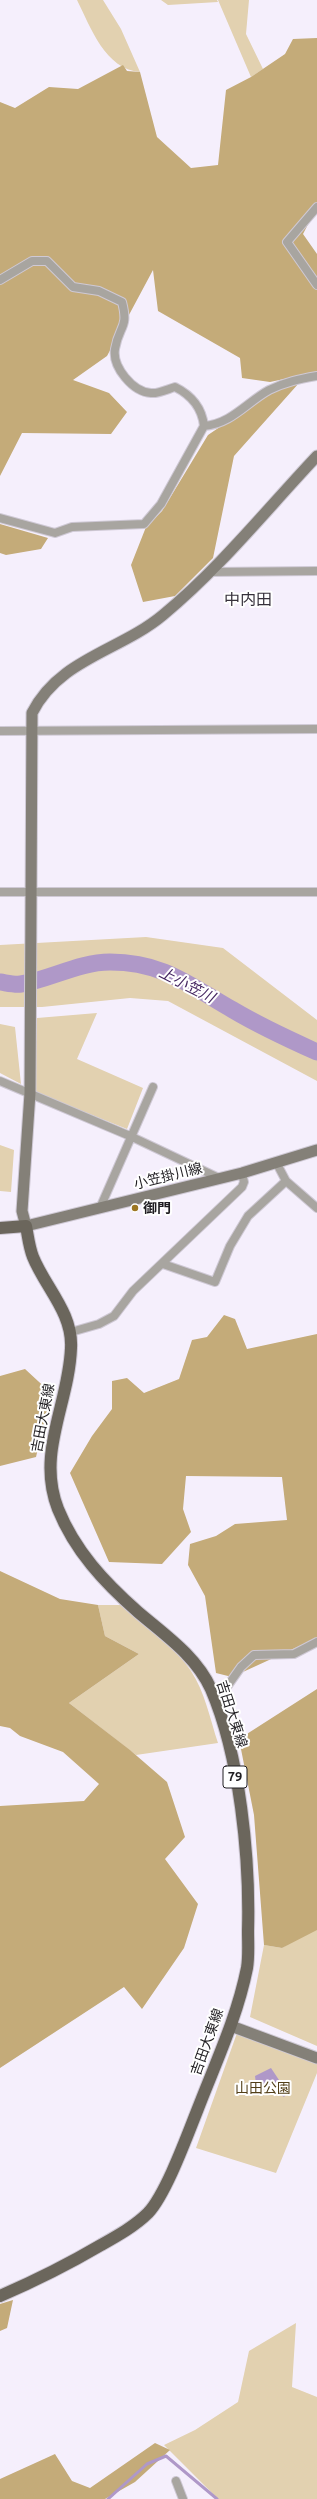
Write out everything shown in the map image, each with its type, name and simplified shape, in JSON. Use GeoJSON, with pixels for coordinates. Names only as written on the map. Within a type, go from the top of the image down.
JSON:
{"type":"FeatureCollection","features":[{"type":"Feature","properties":{"kind":"main road"},"geometry":{"type":"LineString","coordinates":[[0,1228],[26,1226]]}},
{"type":"Feature","properties":{"kind":"main road","name":"吉田大東線"},"geometry":{"type":"LineString","coordinates":[[0,2296],[48,2276],[120,2234],[149,2212],[186,2141],[231,2026],[247,1966],[249,1904],[241,1802],[224,1730],[212,1693],[200,1670],[187,1654],[138,1612],[86,1560],[70,1537],[57,1504],[50,1481],[51,1444],[68,1373],[71,1349],[71,1332],[64,1314],[32,1254],[26,1226]]}},
{"type":"Feature","properties":{"kind":"street"},"geometry":{"type":"LineString","coordinates":[[317,207],[287,242],[317,285]]}},
{"type":"Feature","properties":{"kind":"street"},"geometry":{"type":"LineString","coordinates":[[0,280],[32,261],[47,261],[73,287],[99,291],[122,302],[127,318],[115,349],[116,362],[126,378],[142,392],[153,394],[175,387],[185,392],[203,413],[204,426],[162,504],[144,524],[72,528],[55,533],[0,518]]}},
{"type":"Feature","properties":{"kind":"street"},"geometry":{"type":"LineString","coordinates":[[204,426],[214,425],[238,414],[267,391],[285,382],[317,376]]}},
{"type":"Feature","properties":{"kind":"street"},"geometry":{"type":"LineString","coordinates":[[26,1226],[22,1211],[30,1093],[32,956],[30,730],[32,713],[41,696],[56,679],[163,615],[209,572],[317,456]]}},
{"type":"Feature","properties":{"kind":"street"},"geometry":{"type":"LineString","coordinates":[[209,572],[317,571]]}},
{"type":"Feature","properties":{"kind":"street"},"geometry":{"type":"LineString","coordinates":[[0,731],[317,729]]}},
{"type":"Feature","properties":{"kind":"street"},"geometry":{"type":"LineString","coordinates":[[0,892],[317,892]]}},
{"type":"Feature","properties":{"kind":"street"},"geometry":{"type":"LineString","coordinates":[[0,1081],[130,1136],[219,1178]]}},
{"type":"Feature","properties":{"kind":"street"},"geometry":{"type":"LineString","coordinates":[[100,1208],[130,1136],[153,1087]]}},
{"type":"Feature","properties":{"kind":"street","name":"小笠掛川線"},"geometry":{"type":"LineString","coordinates":[[26,1226],[277,1164],[317,1150]]}},
{"type":"Feature","properties":{"kind":"street"},"geometry":{"type":"LineString","coordinates":[[277,1164],[286,1181],[317,1208]]}},
{"type":"Feature","properties":{"kind":"street"},"geometry":{"type":"LineString","coordinates":[[71,1332],[99,1324],[114,1316],[133,1291],[242,1187],[244,1182],[242,1173]]}},
{"type":"Feature","properties":{"kind":"street"},"geometry":{"type":"LineString","coordinates":[[163,1264],[215,1282],[230,1246],[248,1216],[286,1181]]}},
{"type":"Feature","properties":{"kind":"street"},"geometry":{"type":"LineString","coordinates":[[212,1693],[224,1691],[241,1667],[254,1655],[294,1654],[317,1642]]}},
{"type":"Feature","properties":{"kind":"street"},"geometry":{"type":"LineString","coordinates":[[231,2026],[317,2058]]}},
{"type":"Feature","properties":{"kind":"street"},"geometry":{"type":"LineString","coordinates":[[176,2481],[183,2499]]}},
{"type":"Feature","properties":{"kind":"green space"},"geometry":{"type":"Polygon","coordinates":[[[77,0],[103,0],[121,29],[140,72],[128,69],[117,63],[108,55],[94,34],[77,0]]]}},
{"type":"Feature","properties":{"kind":"green space"},"geometry":{"type":"Polygon","coordinates":[[[161,0],[217,0],[218,2],[168,5],[161,0]]]}},
{"type":"Feature","properties":{"kind":"green space"},"geometry":{"type":"Polygon","coordinates":[[[218,0],[249,0],[246,34],[263,69],[251,77],[218,0]]]}},
{"type":"Feature","properties":{"kind":"green space"},"geometry":{"type":"Polygon","coordinates":[[[146,937],[223,948],[317,1020],[317,1081],[168,1001],[130,998],[42,1007],[0,1007],[0,945],[146,937]]]}},
{"type":"Feature","properties":{"kind":"green space"},"geometry":{"type":"Polygon","coordinates":[[[97,1013],[77,1059],[143,1088],[127,1129],[34,1092],[37,1018],[97,1013]]]}},
{"type":"Feature","properties":{"kind":"green space"},"geometry":{"type":"Polygon","coordinates":[[[0,1024],[15,1027],[21,1084],[0,1073],[0,1024]]]}},
{"type":"Feature","properties":{"kind":"green space"},"geometry":{"type":"Polygon","coordinates":[[[0,1145],[14,1150],[11,1192],[0,1191],[0,1145]]]}},
{"type":"Feature","properties":{"kind":"green space"},"geometry":{"type":"Polygon","coordinates":[[[98,1605],[122,1605],[159,1636],[184,1662],[196,1679],[200,1688],[218,1743],[136,1755],[69,1703],[139,1654],[105,1636],[98,1605]]]}},
{"type":"Feature","properties":{"kind":"green space"},"geometry":{"type":"Polygon","coordinates":[[[317,1925],[317,2046],[250,2017],[264,1945],[282,1948],[317,1925]]]}},
{"type":"Feature","properties":{"kind":"green space","name":"山田公園"},"geometry":{"type":"Polygon","coordinates":[[[237,2033],[317,2060],[317,2073],[276,2173],[196,2148],[237,2033]]]}},
{"type":"Feature","properties":{"kind":"green space"},"geometry":{"type":"Polygon","coordinates":[[[296,2323],[292,2387],[317,2397],[317,2499],[218,2499],[164,2445],[195,2430],[238,2402],[249,2351],[296,2323]]]}},
{"type":"Feature","properties":{"kind":"shaded area"},"geometry":{"type":"Polygon","coordinates":[[[317,38],[317,207],[303,234],[317,254],[317,372],[270,382],[242,378],[240,358],[158,311],[153,270],[107,356],[73,380],[109,393],[127,412],[111,434],[22,433],[0,476],[0,102],[15,108],[49,87],[78,89],[123,65],[127,71],[140,72],[157,137],[191,168],[218,165],[226,90],[251,77],[285,54],[293,39],[317,38]]]}},
{"type":"Feature","properties":{"kind":"shaded area"},"geometry":{"type":"Polygon","coordinates":[[[299,383],[234,456],[213,558],[175,596],[143,602],[131,565],[146,527],[162,511],[208,435],[270,393],[299,383]]]}},
{"type":"Feature","properties":{"kind":"shaded area"},"geometry":{"type":"Polygon","coordinates":[[[0,524],[48,538],[41,549],[6,555],[0,553],[0,524]]]}},
{"type":"Feature","properties":{"kind":"shaded area"},"geometry":{"type":"Polygon","coordinates":[[[224,1315],[235,1319],[247,1349],[317,1334],[317,1638],[232,1677],[216,1673],[205,1596],[188,1565],[190,1544],[216,1536],[235,1524],[287,1520],[282,1477],[186,1476],[183,1509],[191,1532],[162,1564],[109,1562],[70,1473],[92,1436],[112,1409],[112,1381],[127,1378],[144,1393],[179,1379],[192,1340],[207,1337],[224,1315]]]}},
{"type":"Feature","properties":{"kind":"shaded area"},"geometry":{"type":"Polygon","coordinates":[[[25,1369],[51,1393],[36,1457],[0,1466],[0,1376],[25,1369]]]}},
{"type":"Feature","properties":{"kind":"shaded area"},"geometry":{"type":"Polygon","coordinates":[[[0,1571],[60,1599],[98,1605],[105,1636],[139,1654],[69,1703],[130,1750],[167,1782],[185,1837],[165,1859],[198,1904],[184,1948],[142,2009],[124,1987],[0,2068],[0,1806],[84,1801],[99,1784],[63,1752],[20,1736],[10,1728],[0,1726],[0,1571]]]}},
{"type":"Feature","properties":{"kind":"shaded area"},"geometry":{"type":"Polygon","coordinates":[[[317,1689],[317,1930],[282,1948],[264,1945],[254,1815],[239,1739],[317,1689]]]}},
{"type":"Feature","properties":{"kind":"shaded area"},"geometry":{"type":"Polygon","coordinates":[[[271,2068],[279,2080],[286,2082],[290,2090],[284,2097],[274,2089],[256,2084],[255,2076],[271,2068]]]}},
{"type":"Feature","properties":{"kind":"shaded area"},"geometry":{"type":"Polygon","coordinates":[[[13,2300],[7,2328],[0,2331],[0,2304],[13,2300]]]}},
{"type":"Feature","properties":{"kind":"shaded area"},"geometry":{"type":"Polygon","coordinates":[[[155,2443],[170,2450],[135,2482],[105,2499],[0,2499],[0,2479],[55,2454],[72,2481],[90,2488],[155,2443]]]}},
{"type":"Feature","properties":{"kind":"waterway","name":"上小笠川"},"geometry":{"type":"LineString","coordinates":[[0,982],[14,984],[32,982],[76,968],[99,963],[129,963],[145,966],[175,977],[253,1021],[317,1052]]}},
{"type":"Feature","properties":{"kind":"waterway"},"geometry":{"type":"LineString","coordinates":[[108,2499],[147,2464],[166,2456],[217,2499]]}},
{"type":"Feature","properties":{"kind":"place","name":"御門"},"geometry":{"type":"Point","coordinates":[135,1208]}},
{"type":"Feature","properties":{"kind":"district","name":"中内田"},"geometry":{"type":"Point","coordinates":[248,600]}}]}
